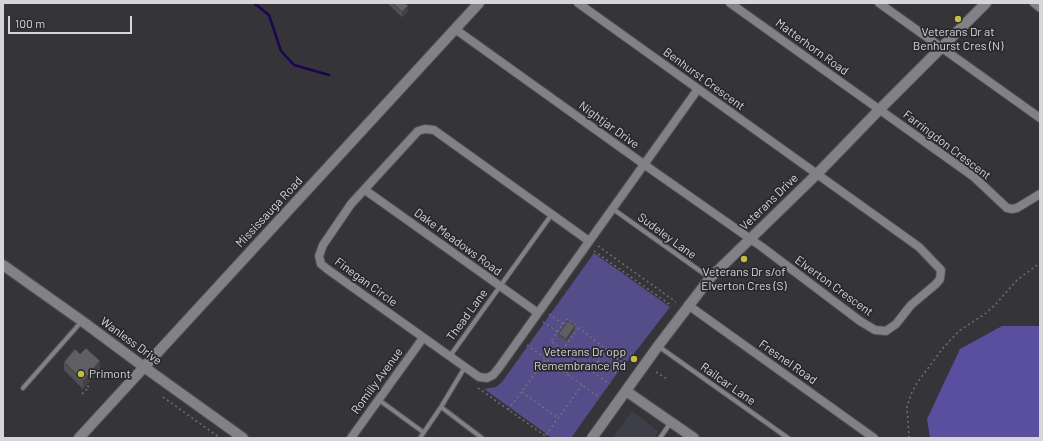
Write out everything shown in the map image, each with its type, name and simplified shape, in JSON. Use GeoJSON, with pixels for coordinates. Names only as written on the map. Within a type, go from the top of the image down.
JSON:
{"type":"FeatureCollection","features":[{"type":"Feature","properties":{"kind":"street","name":"Mississauga Road"},"geometry":{"type":"LineString","coordinates":[[79,438],[478,3]]}},
{"type":"Feature","properties":{"kind":"street","name":"Benhurst Crescent"},"geometry":{"type":"LineString","coordinates":[[578,3],[817,174]]}},
{"type":"Feature","properties":{"kind":"street","name":"Matterhorn Road"},"geometry":{"type":"LineString","coordinates":[[730,3],[879,110]]}},
{"type":"Feature","properties":{"kind":"street"},"geometry":{"type":"LineString","coordinates":[[879,3],[1040,118]]}},
{"type":"Feature","properties":{"kind":"street","name":"Veterans Drive"},"geometry":{"type":"LineString","coordinates":[[592,438],[688,305],[710,278],[817,174],[986,3]]}},
{"type":"Feature","properties":{"kind":"street"},"geometry":{"type":"LineString","coordinates":[[1034,3],[1040,8]]}},
{"type":"Feature","properties":{"kind":"street","name":"Nightjar Drive"},"geometry":{"type":"LineString","coordinates":[[455,28],[644,165],[750,239]]}},
{"type":"Feature","properties":{"kind":"street","name":"Finegan Circle"},"geometry":{"type":"LineString","coordinates":[[589,241],[434,130],[425,129],[418,131],[351,204],[323,245],[319,256],[321,264],[479,377],[487,378],[493,375],[698,89]]}},
{"type":"Feature","properties":{"kind":"street","name":"Farringdon Crescent"},"geometry":{"type":"LineString","coordinates":[[879,110],[974,177],[1007,208],[1017,208],[1040,194]]}},
{"type":"Feature","properties":{"kind":"street","name":"Elverton Crescent"},"geometry":{"type":"LineString","coordinates":[[750,239],[860,321],[876,330],[886,331],[896,324],[912,305],[936,284],[940,279],[941,270],[919,247],[817,174]]}},
{"type":"Feature","properties":{"kind":"street","name":"Dake Meadows Road"},"geometry":{"type":"LineString","coordinates":[[365,190],[538,313]]}},
{"type":"Feature","properties":{"kind":"street","name":"Wanless Drive"},"geometry":{"type":"LineString","coordinates":[[3,265],[243,438]]}},
{"type":"Feature","properties":{"kind":"street","name":"Fresnel Road"},"geometry":{"type":"LineString","coordinates":[[688,305],[874,438]]}},
{"type":"Feature","properties":{"kind":"street","name":"Romilly Avenue"},"geometry":{"type":"LineString","coordinates":[[351,438],[423,338]]}},
{"type":"Feature","properties":{"kind":"street"},"geometry":{"type":"LineString","coordinates":[[626,390],[694,438]]}},
{"type":"Feature","properties":{"kind":"lane","name":"Sudeley Lane"},"geometry":{"type":"LineString","coordinates":[[612,209],[710,278]]}},
{"type":"Feature","properties":{"kind":"lane","name":"Thead Lane"},"geometry":{"type":"LineString","coordinates":[[450,356],[552,214]]}},
{"type":"Feature","properties":{"kind":"lane"},"geometry":{"type":"LineString","coordinates":[[23,388],[82,321]]}},
{"type":"Feature","properties":{"kind":"lane","name":"Railcar Lane"},"geometry":{"type":"LineString","coordinates":[[658,346],[788,438]]}},
{"type":"Feature","properties":{"kind":"lane"},"geometry":{"type":"LineString","coordinates":[[420,438],[465,367]]}},
{"type":"Feature","properties":{"kind":"lane"},"geometry":{"type":"LineString","coordinates":[[378,400],[423,432]]}},
{"type":"Feature","properties":{"kind":"lane"},"geometry":{"type":"LineString","coordinates":[[441,407],[482,438]]}},
{"type":"Feature","properties":{"kind":"lane"},"geometry":{"type":"LineString","coordinates":[[660,438],[671,422]]}},
{"type":"Feature","properties":{"kind":"path"},"geometry":{"type":"LineString","coordinates":[[598,246],[676,302]]}},
{"type":"Feature","properties":{"kind":"path"},"geometry":{"type":"LineString","coordinates":[[594,251],[672,306]]}},
{"type":"Feature","properties":{"kind":"path"},"geometry":{"type":"LineString","coordinates":[[909,438],[907,407],[917,382],[943,348],[959,331],[986,313],[1017,280],[1040,263]]}},
{"type":"Feature","properties":{"kind":"path"},"geometry":{"type":"LineString","coordinates":[[549,314],[563,324]]}},
{"type":"Feature","properties":{"kind":"path"},"geometry":{"type":"LineString","coordinates":[[591,371],[606,349],[567,320],[551,341],[562,350],[591,371],[610,384]]}},
{"type":"Feature","properties":{"kind":"path"},"geometry":{"type":"LineString","coordinates":[[543,322],[558,332]]}},
{"type":"Feature","properties":{"kind":"path"},"geometry":{"type":"LineString","coordinates":[[562,350],[578,328]]}},
{"type":"Feature","properties":{"kind":"path"},"geometry":{"type":"LineString","coordinates":[[527,345],[600,398]]}},
{"type":"Feature","properties":{"kind":"path"},"geometry":{"type":"LineString","coordinates":[[508,410],[546,359]]}},
{"type":"Feature","properties":{"kind":"path"},"geometry":{"type":"LineString","coordinates":[[567,374],[576,360]]}},
{"type":"Feature","properties":{"kind":"path"},"geometry":{"type":"LineString","coordinates":[[598,361],[617,374]]}},
{"type":"Feature","properties":{"kind":"path"},"geometry":{"type":"LineString","coordinates":[[656,372],[667,379]]}},
{"type":"Feature","properties":{"kind":"path"},"geometry":{"type":"LineString","coordinates":[[82,394],[89,387],[86,385]]}},
{"type":"Feature","properties":{"kind":"path"},"geometry":{"type":"LineString","coordinates":[[545,436],[582,385]]}},
{"type":"Feature","properties":{"kind":"path"},"geometry":{"type":"LineString","coordinates":[[478,388],[548,438]]}},
{"type":"Feature","properties":{"kind":"path"},"geometry":{"type":"LineString","coordinates":[[522,392],[558,418]]}},
{"type":"Feature","properties":{"kind":"path"},"geometry":{"type":"LineString","coordinates":[[163,397],[220,438]]}},
{"type":"Feature","properties":{"kind":"shaded area"},"geometry":{"type":"Polygon","coordinates":[[[594,253],[670,307],[618,372],[571,438],[552,438],[484,389],[496,387],[502,382],[594,253]]]}},
{"type":"Feature","properties":{"kind":"shaded area"},"geometry":{"type":"Polygon","coordinates":[[[1002,326],[1040,326],[1040,438],[930,438],[927,419],[960,349],[1002,326]]]}},
{"type":"Feature","properties":{"kind":"shaded area"},"geometry":{"type":"Polygon","coordinates":[[[632,411],[658,431],[655,438],[613,438],[632,411]]]}},
{"type":"Feature","properties":{"kind":"building"},"geometry":{"type":"Polygon","coordinates":[[[393,3],[405,3],[408,6],[402,12],[393,3]]]}},
{"type":"Feature","properties":{"kind":"building"},"geometry":{"type":"Polygon","coordinates":[[[568,321],[575,326],[566,339],[558,334],[568,321]]]}},
{"type":"Feature","properties":{"kind":"building"},"geometry":{"type":"Polygon","coordinates":[[[86,348],[100,361],[83,381],[64,362],[75,349],[80,354],[86,348]]]}},
{"type":"Feature","properties":{"kind":"waterway"},"geometry":{"type":"LineString","coordinates":[[254,3],[269,15],[281,51],[294,65],[329,75]]}},
{"type":"Feature","properties":{"kind":"place","name":"Veterans Dr at Benhurst Cres (N)"},"geometry":{"type":"Point","coordinates":[958,19]}},
{"type":"Feature","properties":{"kind":"place","name":"Veterans Dr s/of Elverton Cres (S)"},"geometry":{"type":"Point","coordinates":[744,259]}},
{"type":"Feature","properties":{"kind":"place","name":"Veterans Dr opp Remembrance Rd"},"geometry":{"type":"Point","coordinates":[634,359]}},
{"type":"Feature","properties":{"kind":"place","name":"Primont"},"geometry":{"type":"Point","coordinates":[81,374]}}]}
